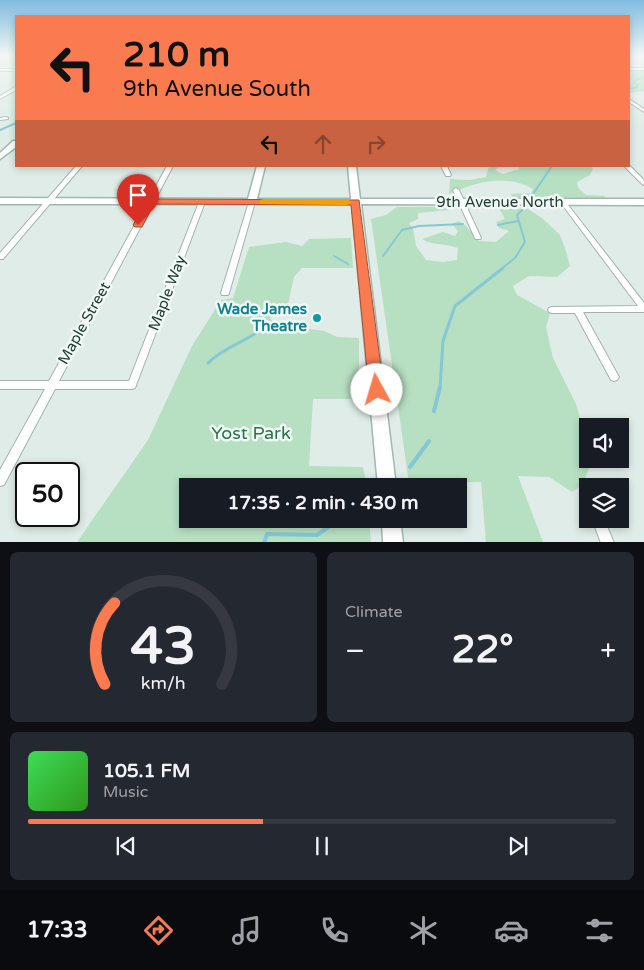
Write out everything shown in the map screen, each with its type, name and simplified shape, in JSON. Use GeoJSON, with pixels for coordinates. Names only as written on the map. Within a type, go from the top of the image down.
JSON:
{"type":"FeatureCollection","features":[{"type":"Feature","properties":{"kind":"main road"},"geometry":{"type":"LineString","coordinates":[[0,157],[15,144]]}},
{"type":"Feature","properties":{"kind":"main road"},"geometry":{"type":"LineString","coordinates":[[252,202],[261,167]]}},
{"type":"Feature","properties":{"kind":"main road"},"geometry":{"type":"LineString","coordinates":[[352,167],[386,478]]}},
{"type":"Feature","properties":{"kind":"main road","name":"9th Avenue North"},"geometry":{"type":"LineString","coordinates":[[0,201],[644,202]]}},
{"type":"Feature","properties":{"kind":"main road"},"geometry":{"type":"LineString","coordinates":[[392,528],[394,542]]}},
{"type":"Feature","properties":{"kind":"street"},"geometry":{"type":"LineString","coordinates":[[0,98],[15,89]]}},
{"type":"Feature","properties":{"kind":"street"},"geometry":{"type":"LineString","coordinates":[[630,101],[644,111]]}},
{"type":"Feature","properties":{"kind":"street"},"geometry":{"type":"LineString","coordinates":[[0,119],[6,118]]}},
{"type":"Feature","properties":{"kind":"street"},"geometry":{"type":"LineString","coordinates":[[0,257],[77,167]]}},
{"type":"Feature","properties":{"kind":"street","name":"Maple Street"},"geometry":{"type":"LineString","coordinates":[[0,481],[169,167]]}},
{"type":"Feature","properties":{"kind":"street"},"geometry":{"type":"LineString","coordinates":[[444,167],[448,176]]}},
{"type":"Feature","properties":{"kind":"street"},"geometry":{"type":"LineString","coordinates":[[627,167],[644,183]]}},
{"type":"Feature","properties":{"kind":"street"},"geometry":{"type":"LineString","coordinates":[[456,190],[478,238]]}},
{"type":"Feature","properties":{"kind":"street","name":"Maple Way"},"geometry":{"type":"LineString","coordinates":[[51,385],[132,384],[202,202]]}},
{"type":"Feature","properties":{"kind":"street"},"geometry":{"type":"LineString","coordinates":[[225,293],[252,202]]}},
{"type":"Feature","properties":{"kind":"street"},"geometry":{"type":"LineString","coordinates":[[563,202],[644,309]]}},
{"type":"Feature","properties":{"kind":"street"},"geometry":{"type":"LineString","coordinates":[[552,310],[644,309]]}},
{"type":"Feature","properties":{"kind":"street"},"geometry":{"type":"LineString","coordinates":[[578,310],[614,377]]}},
{"type":"Feature","properties":{"kind":"street"},"geometry":{"type":"LineString","coordinates":[[0,385],[51,385]]}},
{"type":"Feature","properties":{"kind":"street"},"geometry":{"type":"LineString","coordinates":[[602,528],[608,542]]}},
{"type":"Feature","properties":{"kind":"green space"},"geometry":{"type":"Polygon","coordinates":[[[630,80],[644,80],[644,91],[630,93],[630,80]]]}},
{"type":"Feature","properties":{"kind":"green space"},"geometry":{"type":"Polygon","coordinates":[[[489,167],[499,167],[495,170],[503,174],[519,169],[518,167],[592,167],[593,169],[590,175],[577,182],[578,188],[586,195],[605,196],[604,198],[512,197],[511,194],[531,193],[533,189],[513,181],[502,180],[480,183],[449,194],[450,179],[470,180],[486,177],[489,167]]]}},
{"type":"Feature","properties":{"kind":"green space"},"geometry":{"type":"Polygon","coordinates":[[[397,207],[442,207],[449,210],[418,213],[418,219],[409,223],[413,229],[416,246],[426,260],[443,262],[457,260],[458,248],[431,243],[422,239],[443,232],[455,236],[458,231],[452,224],[459,221],[479,241],[496,242],[509,231],[499,228],[496,222],[505,219],[499,208],[528,209],[542,218],[560,235],[570,266],[557,277],[529,276],[513,286],[517,295],[550,313],[546,327],[553,358],[576,404],[580,418],[579,468],[589,468],[585,478],[579,478],[579,487],[572,492],[549,477],[518,476],[543,542],[486,542],[481,482],[467,482],[467,478],[408,478],[371,219],[386,215],[397,207]]]}},
{"type":"Feature","properties":{"kind":"green space","name":"Yost Park"},"geometry":{"type":"Polygon","coordinates":[[[351,238],[353,268],[302,268],[294,277],[288,304],[274,309],[270,318],[275,324],[324,331],[337,337],[359,338],[359,399],[313,399],[309,466],[363,467],[365,478],[179,478],[179,528],[370,528],[371,542],[77,542],[148,440],[192,346],[221,300],[233,298],[249,247],[286,242],[302,246],[309,239],[351,238]]]}},
{"type":"Feature","properties":{"kind":"waterway"},"geometry":{"type":"LineString","coordinates":[[630,89],[638,87],[634,81],[636,80]]}},
{"type":"Feature","properties":{"kind":"waterway"},"geometry":{"type":"LineString","coordinates":[[0,130],[15,123]]}},
{"type":"Feature","properties":{"kind":"waterway"},"geometry":{"type":"LineString","coordinates":[[531,197],[551,167]]}},
{"type":"Feature","properties":{"kind":"waterway"},"geometry":{"type":"LineString","coordinates":[[501,269],[515,258],[525,242],[517,215],[522,210]]}},
{"type":"Feature","properties":{"kind":"waterway"},"geometry":{"type":"LineString","coordinates":[[498,225],[518,221]]}},
{"type":"Feature","properties":{"kind":"waterway"},"geometry":{"type":"LineString","coordinates":[[383,256],[402,230],[419,226],[463,224]]}},
{"type":"Feature","properties":{"kind":"waterway"},"geometry":{"type":"LineString","coordinates":[[334,256],[348,264]]}},
{"type":"Feature","properties":{"kind":"waterway"},"geometry":{"type":"LineString","coordinates":[[440,388],[443,341],[455,306],[503,268]]}},
{"type":"Feature","properties":{"kind":"waterway"},"geometry":{"type":"LineString","coordinates":[[208,363],[214,357],[263,328]]}},
{"type":"Feature","properties":{"kind":"waterway"},"geometry":{"type":"LineString","coordinates":[[434,411],[440,387]]}},
{"type":"Feature","properties":{"kind":"waterway"},"geometry":{"type":"LineString","coordinates":[[410,467],[429,441]]}},
{"type":"Feature","properties":{"kind":"waterway"},"geometry":{"type":"LineString","coordinates":[[264,542],[267,534],[317,535],[327,528]]}},
{"type":"Feature","properties":{"kind":"slow traffic"},"geometry":{"type":"LineString","coordinates":[[263,202],[347,202]]}},
{"type":"Feature","properties":{"kind":"place","name":"Wade James Theatre"},"geometry":{"type":"Point","coordinates":[317,318]}},
{"type":"Feature","properties":{"kind":"route"},"geometry":{"type":"LineString","coordinates":[[138,225],[151,202],[356,202],[377,390]]}}]}
